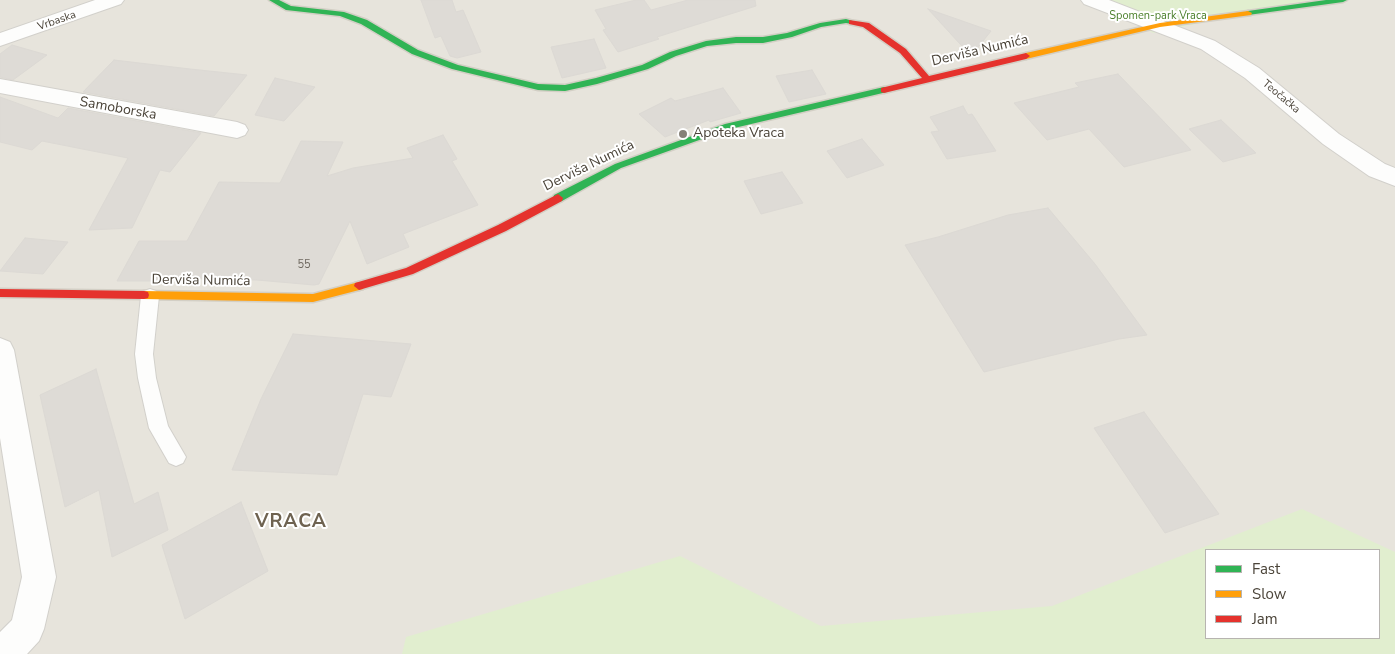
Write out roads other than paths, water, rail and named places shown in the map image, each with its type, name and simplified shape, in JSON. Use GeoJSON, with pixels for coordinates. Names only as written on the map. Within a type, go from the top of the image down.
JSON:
{"type":"FeatureCollection","features":[{"type":"Feature","properties":{"kind":"main road"},"geometry":{"type":"LineString","coordinates":[[273,0],[289,8],[341,14],[364,22],[416,52],[455,67],[538,87],[565,88],[597,81],[645,67],[673,54],[706,44],[736,40],[763,40],[789,35],[820,25],[846,22],[866,25],[903,51],[927,79]]}},
{"type":"Feature","properties":{"kind":"main road","name":"Derviša Numića"},"geometry":{"type":"LineString","coordinates":[[0,293],[313,298],[409,271],[502,228],[618,166],[680,142],[786,111],[1160,25],[1343,0]]}},
{"type":"Feature","properties":{"kind":"street","name":"Vrbaska"},"geometry":{"type":"LineString","coordinates":[[0,40],[114,0]]}},
{"type":"Feature","properties":{"kind":"street","name":"Teočačka"},"geometry":{"type":"LineString","coordinates":[[1091,0],[1208,45],[1252,72],[1331,139],[1377,170],[1395,178]]}},
{"type":"Feature","properties":{"kind":"street","name":"Samoborska"},"geometry":{"type":"LineString","coordinates":[[0,86],[237,130]]}},
{"type":"Feature","properties":{"kind":"street"},"geometry":{"type":"LineString","coordinates":[[0,350],[39,577],[27,629],[3,654]]}},
{"type":"Feature","properties":{"kind":"lane"},"geometry":{"type":"LineString","coordinates":[[150,296],[144,354],[147,378],[159,428],[176,457]]}},
{"type":"Feature","properties":{"kind":"place","name":"Apoteka Vraca"},"geometry":{"type":"Point","coordinates":[683,134]}},
{"type":"Feature","properties":{"kind":"district","name":"VRACA"},"geometry":{"type":"Point","coordinates":[291,522]}},
{"type":"Feature","properties":{"kind":"park label","name":"Spomen-park Vraca"},"geometry":{"type":"Point","coordinates":[1158,16]}}]}
